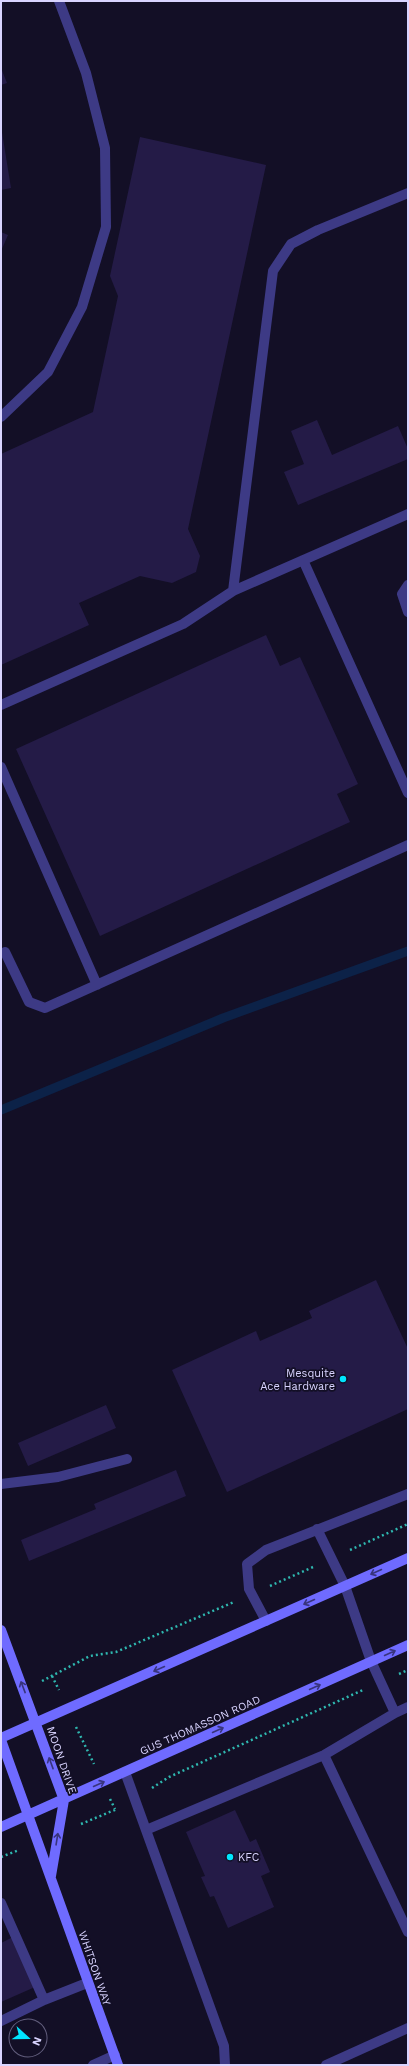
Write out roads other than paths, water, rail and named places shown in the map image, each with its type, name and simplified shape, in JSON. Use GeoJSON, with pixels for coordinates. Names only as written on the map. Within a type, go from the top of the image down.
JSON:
{"type":"FeatureCollection","features":[{"type":"Feature","properties":{"kind":"main road"},"geometry":{"type":"LineString","coordinates":[[51,1878],[1,1739],[408,1558]]}},
{"type":"Feature","properties":{"kind":"main road","name":"MOON DRIVE"},"geometry":{"type":"LineString","coordinates":[[1,1630],[64,1800],[51,1878]]}},
{"type":"Feature","properties":{"kind":"main road","name":"GUS THOMASSON ROAD"},"geometry":{"type":"LineString","coordinates":[[1,1827],[408,1645]]}},
{"type":"Feature","properties":{"kind":"main road","name":"WHITSON WAY"},"geometry":{"type":"LineString","coordinates":[[51,1878],[87,1983],[116,2060]]}},
{"type":"Feature","properties":{"kind":"lane"},"geometry":{"type":"LineString","coordinates":[[1,417],[48,372],[82,307],[106,227],[106,148],[86,73],[58,1]]}},
{"type":"Feature","properties":{"kind":"lane"},"geometry":{"type":"LineString","coordinates":[[232,591],[273,270],[291,244],[318,230],[408,193]]}},
{"type":"Feature","properties":{"kind":"lane"},"geometry":{"type":"LineString","coordinates":[[1,705],[183,624],[232,591],[408,514]]}},
{"type":"Feature","properties":{"kind":"lane"},"geometry":{"type":"LineString","coordinates":[[303,560],[408,793]]}},
{"type":"Feature","properties":{"kind":"lane"},"geometry":{"type":"LineString","coordinates":[[408,585],[402,594],[408,612]]}},
{"type":"Feature","properties":{"kind":"lane"},"geometry":{"type":"LineString","coordinates":[[1,767],[97,985]]}},
{"type":"Feature","properties":{"kind":"lane"},"geometry":{"type":"LineString","coordinates":[[5,952],[29,1002],[45,1008],[408,844]]}},
{"type":"Feature","properties":{"kind":"lane"},"geometry":{"type":"LineString","coordinates":[[1,1484],[58,1478],[127,1459]]}},
{"type":"Feature","properties":{"kind":"lane"},"geometry":{"type":"LineString","coordinates":[[266,1621],[249,1589],[247,1564],[266,1550],[408,1494]]}},
{"type":"Feature","properties":{"kind":"lane"},"geometry":{"type":"LineString","coordinates":[[317,1529],[345,1586],[372,1661],[394,1713]]}},
{"type":"Feature","properties":{"kind":"lane"},"geometry":{"type":"LineString","coordinates":[[146,1830],[324,1755],[394,1713],[408,1707]]}},
{"type":"Feature","properties":{"kind":"lane"},"geometry":{"type":"LineString","coordinates":[[324,1755],[408,1932]]}},
{"type":"Feature","properties":{"kind":"lane"},"geometry":{"type":"LineString","coordinates":[[125,1772],[224,2046],[225,2065]]}},
{"type":"Feature","properties":{"kind":"lane"},"geometry":{"type":"LineString","coordinates":[[1,1903],[44,2000]]}},
{"type":"Feature","properties":{"kind":"lane"},"geometry":{"type":"LineString","coordinates":[[1,2021],[44,2000],[87,1983]]}},
{"type":"Feature","properties":{"kind":"lane"},"geometry":{"type":"LineString","coordinates":[[326,2065],[408,2028]]}},
{"type":"Feature","properties":{"kind":"lane"},"geometry":{"type":"LineString","coordinates":[[93,2065],[116,2060]]}},
{"type":"Feature","properties":{"kind":"waterway"},"geometry":{"type":"LineString","coordinates":[[1,1110],[223,1018],[408,951]]}},
{"type":"Feature","properties":{"kind":"place","name":"Mesquite Ace Hardware"},"geometry":{"type":"Point","coordinates":[343,1379]}},
{"type":"Feature","properties":{"kind":"place","name":"KFC"},"geometry":{"type":"Point","coordinates":[230,1857]}}]}
